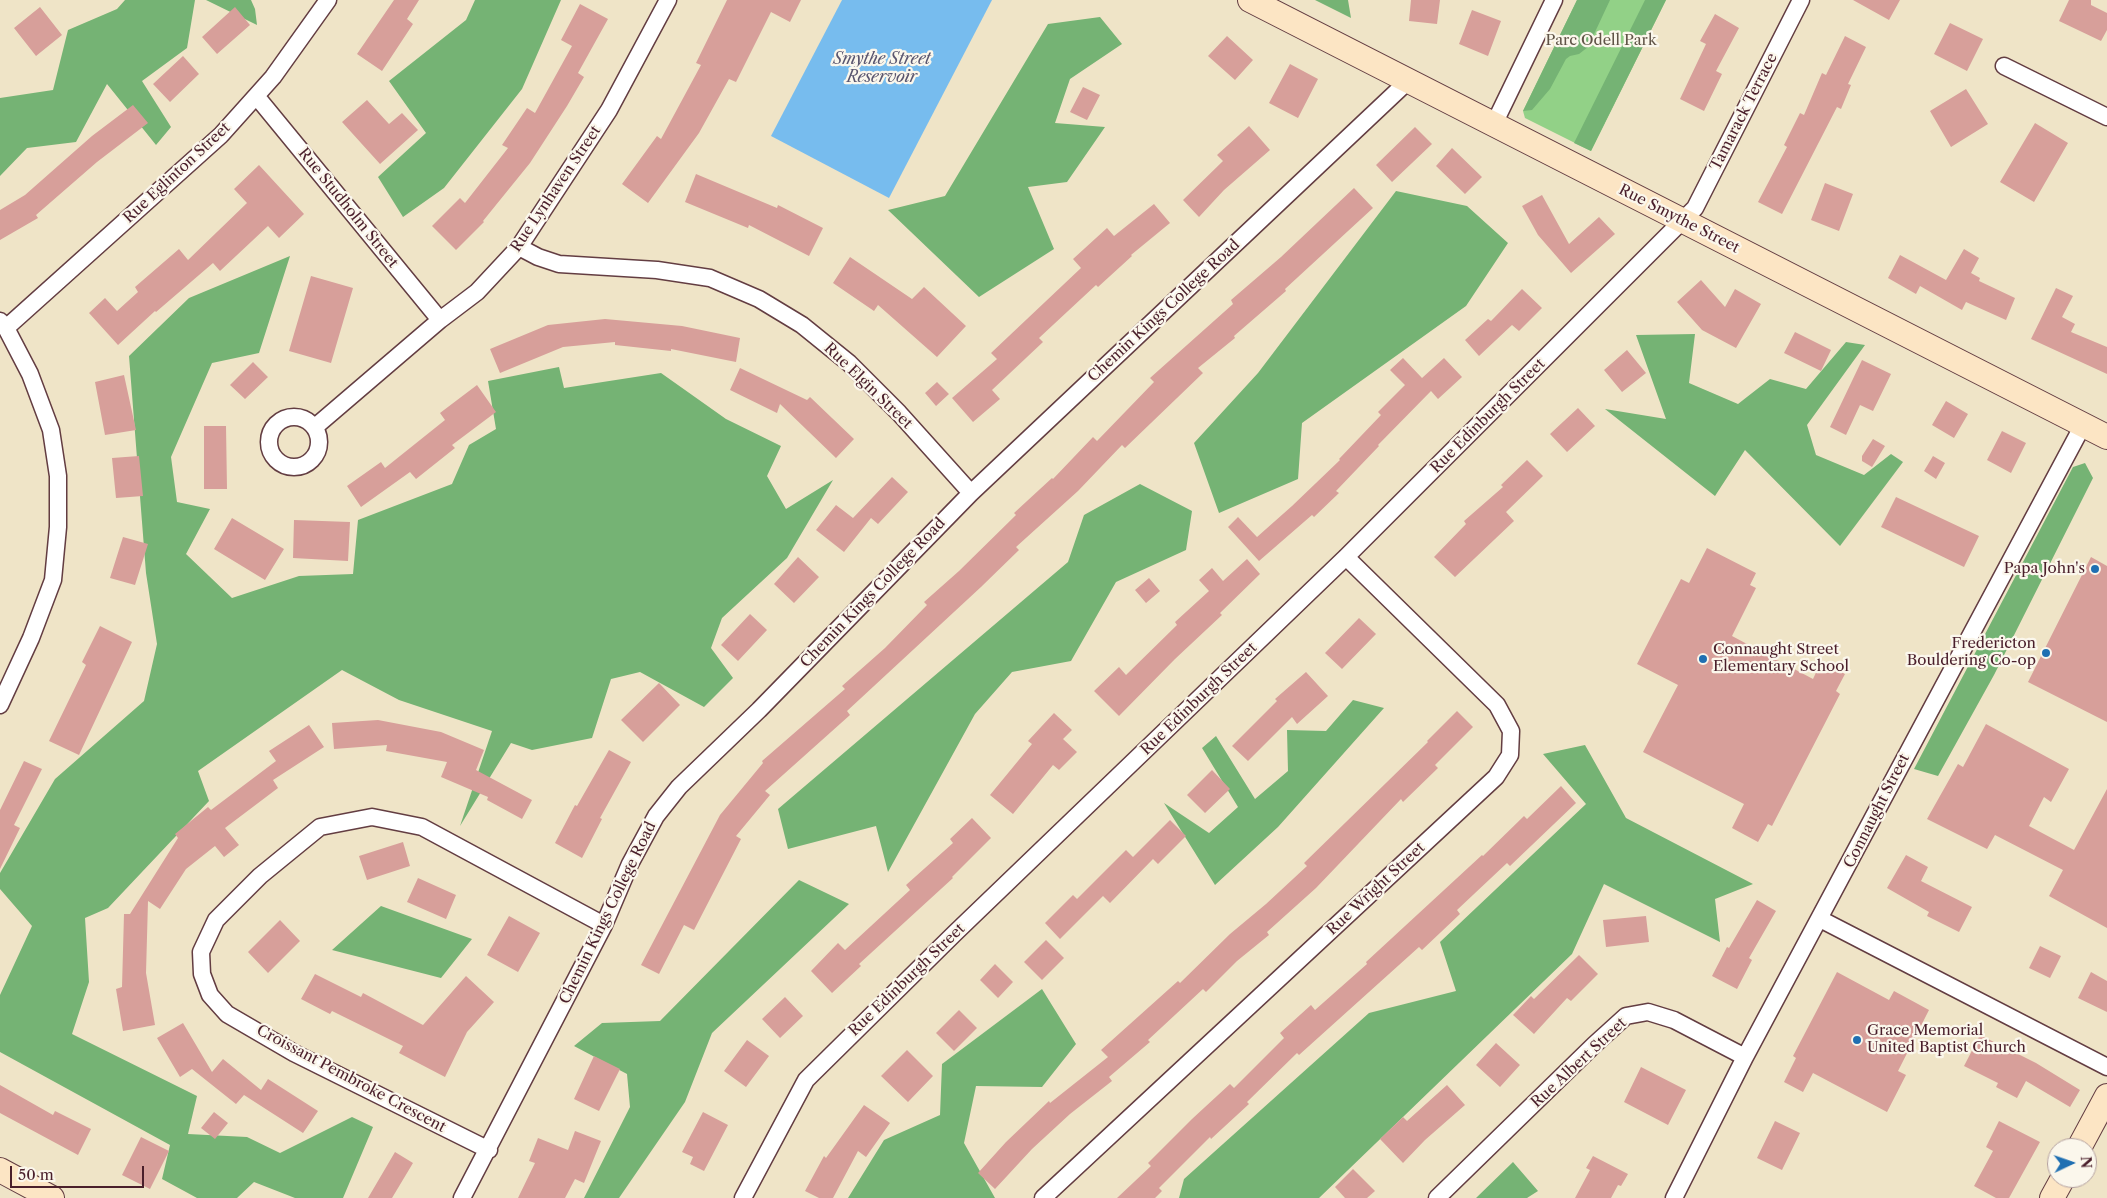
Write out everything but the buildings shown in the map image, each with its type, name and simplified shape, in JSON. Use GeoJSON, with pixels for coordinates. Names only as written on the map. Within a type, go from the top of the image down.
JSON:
{"type":"FeatureCollection","features":[{"type":"Feature","properties":{"kind":"main road","name":"Rue Smythe Street"},"geometry":{"type":"LineString","coordinates":[[1250,0],[2107,437]]}},
{"type":"Feature","properties":{"kind":"main road"},"geometry":{"type":"LineString","coordinates":[[2084,1138],[2107,1096]]}},
{"type":"Feature","properties":{"kind":"main road"},"geometry":{"type":"LineString","coordinates":[[0,1170],[52,1198]]}},
{"type":"Feature","properties":{"kind":"street","name":"Rue Eglinton Street"},"geometry":{"type":"LineString","coordinates":[[3,325],[221,135],[256,97],[328,0]]}},
{"type":"Feature","properties":{"kind":"street","name":"Rue Lynhaven Street"},"geometry":{"type":"LineString","coordinates":[[315,427],[440,320],[477,292],[519,247],[609,110],[668,0]]}},
{"type":"Feature","properties":{"kind":"street"},"geometry":{"type":"LineString","coordinates":[[1494,124],[1554,0]]}},
{"type":"Feature","properties":{"kind":"street","name":"Tamarack Terrace"},"geometry":{"type":"LineString","coordinates":[[1684,221],[1695,208],[1800,0]]}},
{"type":"Feature","properties":{"kind":"street"},"geometry":{"type":"LineString","coordinates":[[2004,66],[2107,117]]}},
{"type":"Feature","properties":{"kind":"street","name":"Chemin Kings College Road"},"geometry":{"type":"LineString","coordinates":[[462,1198],[489,1150],[604,925],[639,848],[656,816],[679,787],[759,710],[970,494],[1408,81]]}},
{"type":"Feature","properties":{"kind":"street","name":"Rue Studholm Street"},"geometry":{"type":"LineString","coordinates":[[256,97],[440,320]]}},
{"type":"Feature","properties":{"kind":"street","name":"Rue Edinburgh Street"},"geometry":{"type":"LineString","coordinates":[[743,1198],[806,1080],[955,933],[1346,557],[1684,221]]}},
{"type":"Feature","properties":{"kind":"street","name":"Rue Elgin Street"},"geometry":{"type":"LineString","coordinates":[[519,247],[538,258],[559,264],[657,270],[710,278],[759,299],[802,325],[849,363],[899,414],[970,494]]}},
{"type":"Feature","properties":{"kind":"street"},"geometry":{"type":"LineString","coordinates":[[0,705],[31,638],[53,580],[58,527],[58,476],[51,430],[30,374],[3,325]]}},
{"type":"Feature","properties":{"kind":"street","name":"Connaught Street"},"geometry":{"type":"LineString","coordinates":[[1674,1198],[1745,1057],[2083,425]]}},
{"type":"Feature","properties":{"kind":"street","name":"Rue Wright Street"},"geometry":{"type":"LineString","coordinates":[[1043,1198],[1496,777],[1510,754],[1511,731],[1497,705],[1346,557]]}},
{"type":"Feature","properties":{"kind":"street","name":"Croissant Pembroke Crescent"},"geometry":{"type":"LineString","coordinates":[[489,1150],[294,1053],[227,1014],[210,995],[202,974],[201,952],[216,920],[260,876],[320,827],[372,817],[422,827],[604,925]]}},
{"type":"Feature","properties":{"kind":"street"},"geometry":{"type":"LineString","coordinates":[[1820,919],[2107,1067]]}},
{"type":"Feature","properties":{"kind":"street","name":"Rue Albert Street"},"geometry":{"type":"LineString","coordinates":[[1437,1198],[1626,1016],[1648,1012],[1674,1020],[1745,1057]]}},
{"type":"Feature","properties":{"kind":"green space"},"geometry":{"type":"Polygon","coordinates":[[[125,0],[195,0],[187,48],[142,81],[171,127],[156,145],[107,84],[76,142],[27,148],[0,176],[0,98],[53,90],[68,30],[117,9],[125,0]]]}},
{"type":"Feature","properties":{"kind":"green space"},"geometry":{"type":"Polygon","coordinates":[[[206,0],[251,0],[255,9],[257,25],[206,0]]]}},
{"type":"Feature","properties":{"kind":"green space"},"geometry":{"type":"Polygon","coordinates":[[[475,0],[561,0],[522,89],[444,188],[403,217],[378,177],[426,133],[389,81],[466,20],[475,0]]]}},
{"type":"Feature","properties":{"kind":"green space"},"geometry":{"type":"Polygon","coordinates":[[[1315,0],[1348,0],[1351,18],[1315,0]]]}},
{"type":"Feature","properties":{"kind":"green space","name":"Parc Odell Park"},"geometry":{"type":"Polygon","coordinates":[[[1577,0],[1666,0],[1591,151],[1525,118],[1523,111],[1577,0]]]}},
{"type":"Feature","properties":{"kind":"green space"},"geometry":{"type":"Polygon","coordinates":[[[1577,0],[1610,0],[1588,47],[1579,54],[1566,59],[1550,89],[1532,110],[1523,111],[1577,0]]]}},
{"type":"Feature","properties":{"kind":"green space"},"geometry":{"type":"Polygon","coordinates":[[[1645,0],[1666,0],[1591,151],[1574,143],[1645,0]]]}},
{"type":"Feature","properties":{"kind":"green space"},"geometry":{"type":"Polygon","coordinates":[[[1100,17],[1122,44],[1070,79],[1055,123],[1105,127],[1067,182],[1028,187],[1054,249],[979,297],[888,210],[945,196],[1048,24],[1100,17]]]}},
{"type":"Feature","properties":{"kind":"green space"},"geometry":{"type":"Polygon","coordinates":[[[1396,191],[1467,206],[1508,243],[1466,306],[1302,423],[1298,479],[1219,513],[1194,443],[1258,373],[1396,191]]]}},
{"type":"Feature","properties":{"kind":"green space"},"geometry":{"type":"Polygon","coordinates":[[[290,256],[259,353],[212,363],[171,457],[177,502],[210,509],[186,554],[232,598],[299,576],[353,574],[358,520],[452,484],[469,445],[496,429],[488,381],[559,367],[564,388],[661,373],[726,419],[781,446],[767,476],[786,509],[833,480],[787,558],[722,618],[711,648],[733,678],[704,707],[640,672],[611,679],[592,738],[532,750],[511,743],[460,826],[492,731],[399,700],[342,670],[198,771],[209,801],[108,908],[85,918],[89,982],[72,1034],[197,1096],[188,1134],[247,1137],[280,1153],[352,1117],[373,1127],[343,1198],[295,1198],[254,1182],[237,1198],[197,1198],[162,1179],[170,1145],[0,1052],[0,995],[32,926],[0,889],[0,873],[55,779],[144,701],[157,644],[146,573],[129,356],[189,298],[290,256]]]}},
{"type":"Feature","properties":{"kind":"green space"},"geometry":{"type":"Polygon","coordinates":[[[1695,334],[1689,383],[1738,404],[1770,379],[1806,389],[1846,342],[1865,345],[1807,425],[1816,455],[1864,475],[1891,454],[1903,462],[1840,546],[1745,450],[1715,496],[1605,409],[1666,419],[1636,335],[1695,334]]]}},
{"type":"Feature","properties":{"kind":"green space"},"geometry":{"type":"Polygon","coordinates":[[[2085,463],[2093,478],[1994,675],[1938,776],[1914,769],[2073,467],[2085,463]]]}},
{"type":"Feature","properties":{"kind":"green space"},"geometry":{"type":"Polygon","coordinates":[[[1140,484],[1192,511],[1186,550],[1116,582],[1071,661],[1012,672],[975,714],[888,872],[876,826],[788,849],[778,809],[1068,562],[1084,515],[1140,484]]]}},
{"type":"Feature","properties":{"kind":"green space"},"geometry":{"type":"Polygon","coordinates":[[[1353,700],[1384,708],[1278,827],[1215,885],[1164,803],[1209,833],[1238,807],[1202,748],[1216,736],[1255,799],[1288,771],[1287,730],[1326,731],[1353,700]]]}},
{"type":"Feature","properties":{"kind":"green space"},"geometry":{"type":"Polygon","coordinates":[[[1585,745],[1626,818],[1753,884],[1715,899],[1720,942],[1604,884],[1572,954],[1319,1198],[1179,1198],[1184,1179],[1369,1013],[1456,991],[1440,942],[1586,804],[1543,754],[1585,745]]]}},
{"type":"Feature","properties":{"kind":"green space"},"geometry":{"type":"Polygon","coordinates":[[[799,880],[849,904],[712,1033],[685,1102],[619,1198],[584,1198],[630,1107],[627,1074],[574,1046],[602,1023],[660,1021],[799,880]]]}},
{"type":"Feature","properties":{"kind":"green space"},"geometry":{"type":"Polygon","coordinates":[[[381,906],[472,939],[441,978],[332,950],[381,906]]]}},
{"type":"Feature","properties":{"kind":"green space"},"geometry":{"type":"Polygon","coordinates":[[[1042,989],[1076,1044],[1042,1087],[976,1086],[964,1143],[995,1198],[848,1198],[884,1140],[940,1115],[942,1064],[1042,989]]]}},
{"type":"Feature","properties":{"kind":"green space"},"geometry":{"type":"Polygon","coordinates":[[[1513,1162],[1538,1191],[1527,1198],[1476,1198],[1513,1162]]]}},
{"type":"Feature","properties":{"kind":"water","name":"Smythe Street Reservoir"},"geometry":{"type":"Polygon","coordinates":[[[842,0],[992,0],[889,198],[771,136],[842,0]]]}},
{"type":"Feature","properties":{"kind":"place","name":"Papa John's"},"geometry":{"type":"Point","coordinates":[2095,569]}},
{"type":"Feature","properties":{"kind":"place","name":"Fredericton Bouldering Co-op"},"geometry":{"type":"Point","coordinates":[2046,653]}},
{"type":"Feature","properties":{"kind":"place","name":"Connaught Street Elementary School"},"geometry":{"type":"Point","coordinates":[1703,659]}},
{"type":"Feature","properties":{"kind":"place","name":"Grace Memorial United Baptist Church"},"geometry":{"type":"Point","coordinates":[1857,1040]}}]}
